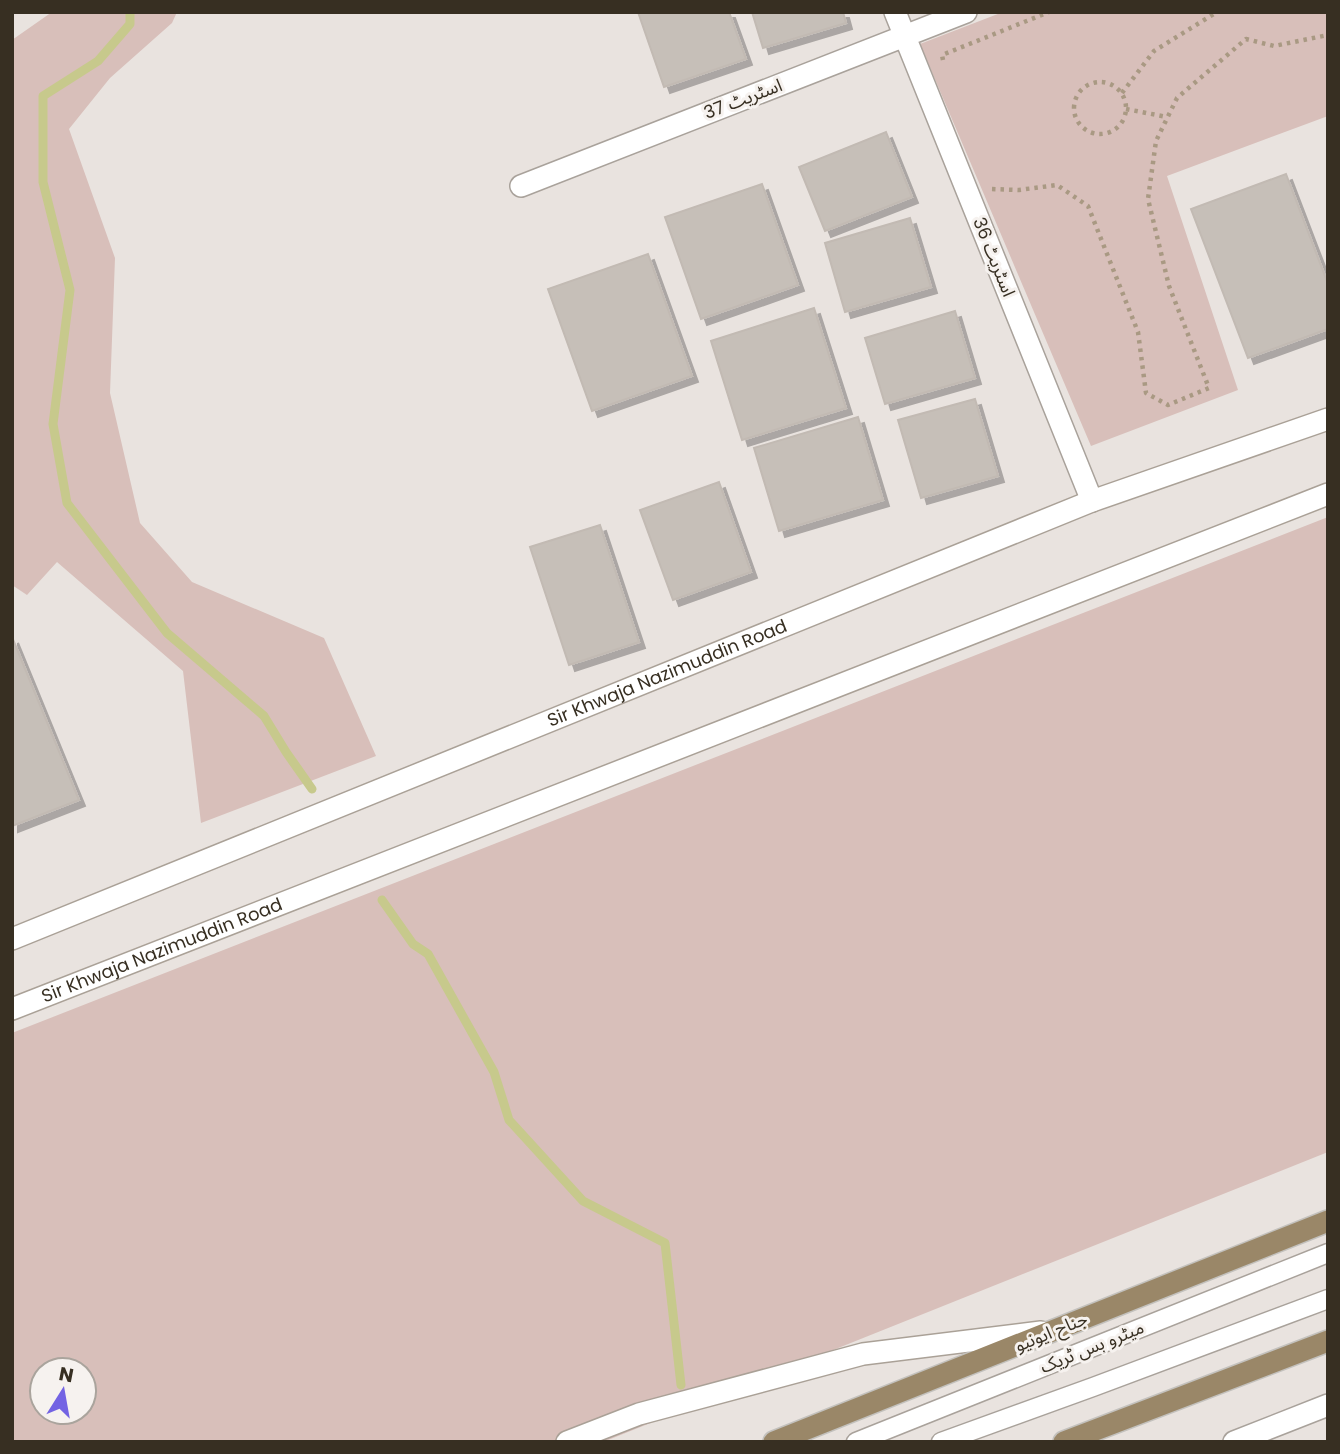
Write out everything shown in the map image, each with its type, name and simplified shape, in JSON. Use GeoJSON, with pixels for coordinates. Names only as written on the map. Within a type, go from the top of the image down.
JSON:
{"type":"FeatureCollection","features":[{"type":"Feature","properties":{"kind":"main road","name":"اسٹریٹ 36"},"geometry":{"type":"LineString","coordinates":[[895,12],[1092,501]]}},
{"type":"Feature","properties":{"kind":"main road","name":"اسٹریٹ 37"},"geometry":{"type":"LineString","coordinates":[[522,186],[966,12]]}},
{"type":"Feature","properties":{"kind":"main road","name":"Sir Khwaja Nazimuddin Road"},"geometry":{"type":"LineString","coordinates":[[12,939],[1092,501],[1328,419]]}},
{"type":"Feature","properties":{"kind":"main road","name":"Sir Khwaja Nazimuddin Road"},"geometry":{"type":"LineString","coordinates":[[12,1009],[1328,494]]}},
{"type":"Feature","properties":{"kind":"main road","name":"جناح ایونیو"},"geometry":{"type":"LineString","coordinates":[[774,1442],[1328,1221]]}},
{"type":"Feature","properties":{"kind":"main road"},"geometry":{"type":"LineString","coordinates":[[567,1442],[639,1414],[863,1354],[1057,1330]]}},
{"type":"Feature","properties":{"kind":"main road"},"geometry":{"type":"LineString","coordinates":[[1064,1442],[1328,1340]]}},
{"type":"Feature","properties":{"kind":"main road"},"geometry":{"type":"LineString","coordinates":[[1234,1442],[1328,1405]]}},
{"type":"Feature","properties":{"kind":"lane","name":"میٹرو بس ٹریک"},"geometry":{"type":"LineString","coordinates":[[856,1442],[1328,1253]]}},
{"type":"Feature","properties":{"kind":"lane","name":"میٹرو بس ٹریک"},"geometry":{"type":"LineString","coordinates":[[941,1442],[1328,1299]]}},
{"type":"Feature","properties":{"kind":"path"},"geometry":{"type":"LineString","coordinates":[[946,68],[942,55],[1049,12]]}},
{"type":"Feature","properties":{"kind":"path"},"geometry":{"type":"LineString","coordinates":[[1122,93],[1154,51],[1217,12]]}},
{"type":"Feature","properties":{"kind":"path"},"geometry":{"type":"LineString","coordinates":[[988,177],[992,189],[1019,190],[1057,185],[1088,206],[1138,332],[1146,393],[1168,405],[1209,388],[1169,286],[1148,199],[1156,141],[1177,98],[1246,39],[1274,46],[1328,35]]}},
{"type":"Feature","properties":{"kind":"path"},"geometry":{"type":"LineString","coordinates":[[1091,83],[1108,83],[1122,93],[1126,109],[1120,126],[1105,134],[1087,132],[1080,126],[1073,110],[1074,101],[1091,83]]}},
{"type":"Feature","properties":{"kind":"path"},"geometry":{"type":"LineString","coordinates":[[1126,109],[1167,117]]}},
{"type":"Feature","properties":{"kind":"shaded area"},"geometry":{"type":"Polygon","coordinates":[[[52,12],[177,12],[172,23],[110,78],[69,129],[115,258],[110,393],[140,523],[192,582],[324,638],[376,756],[201,823],[183,671],[57,562],[27,595],[12,585],[12,40],[52,12]]]}},
{"type":"Feature","properties":{"kind":"shaded area"},"geometry":{"type":"Polygon","coordinates":[[[1003,12],[1328,12],[1328,116],[1167,176],[1238,390],[1091,446],[920,44],[1003,12]]]}},
{"type":"Feature","properties":{"kind":"shaded area"},"geometry":{"type":"Polygon","coordinates":[[[1328,517],[1328,1152],[603,1442],[12,1442],[12,1033],[1328,517]]]}},
{"type":"Feature","properties":{"kind":"building"},"geometry":{"type":"Polygon","coordinates":[[[638,12],[729,12],[746,59],[664,87],[638,12]]]}},
{"type":"Feature","properties":{"kind":"building"},"geometry":{"type":"Polygon","coordinates":[[[752,12],[843,12],[846,23],[763,48],[752,12]]]}},
{"type":"Feature","properties":{"kind":"building"},"geometry":{"type":"Polygon","coordinates":[[[886,132],[912,197],[825,231],[799,167],[886,132]]]}},
{"type":"Feature","properties":{"kind":"building"},"geometry":{"type":"Polygon","coordinates":[[[1286,174],[1328,284],[1328,329],[1248,358],[1191,209],[1286,174]]]}},
{"type":"Feature","properties":{"kind":"building"},"geometry":{"type":"Polygon","coordinates":[[[762,184],[798,285],[701,319],[665,217],[762,184]]]}},
{"type":"Feature","properties":{"kind":"building"},"geometry":{"type":"Polygon","coordinates":[[[910,218],[931,287],[845,312],[825,243],[910,218]]]}},
{"type":"Feature","properties":{"kind":"building"},"geometry":{"type":"Polygon","coordinates":[[[648,254],[692,376],[592,411],[548,289],[648,254]]]}},
{"type":"Feature","properties":{"kind":"building"},"geometry":{"type":"Polygon","coordinates":[[[814,308],[846,408],[742,440],[711,341],[814,308]]]}},
{"type":"Feature","properties":{"kind":"building"},"geometry":{"type":"Polygon","coordinates":[[[955,311],[975,378],[885,404],[865,338],[955,311]]]}},
{"type":"Feature","properties":{"kind":"building"},"geometry":{"type":"Polygon","coordinates":[[[975,399],[998,476],[921,498],[898,420],[975,399]]]}},
{"type":"Feature","properties":{"kind":"building"},"geometry":{"type":"Polygon","coordinates":[[[858,417],[883,500],[779,531],[754,448],[858,417]]]}},
{"type":"Feature","properties":{"kind":"building"},"geometry":{"type":"Polygon","coordinates":[[[719,482],[751,572],[673,600],[640,510],[719,482]]]}},
{"type":"Feature","properties":{"kind":"building"},"geometry":{"type":"Polygon","coordinates":[[[600,525],[639,642],[569,665],[530,547],[600,525]]]}},
{"type":"Feature","properties":{"kind":"building"},"geometry":{"type":"Polygon","coordinates":[[[12,637],[79,800],[12,826],[12,637]]]}},
{"type":"Feature","properties":{"kind":"waterway"},"geometry":{"type":"LineString","coordinates":[[130,12],[130,24],[98,61],[43,96],[43,182],[70,290],[53,424],[67,503],[167,633],[264,716],[312,789]]}},
{"type":"Feature","properties":{"kind":"waterway"},"geometry":{"type":"LineString","coordinates":[[382,900],[413,944],[428,954],[494,1072],[509,1120],[583,1201],[665,1243],[681,1385]]}}]}
